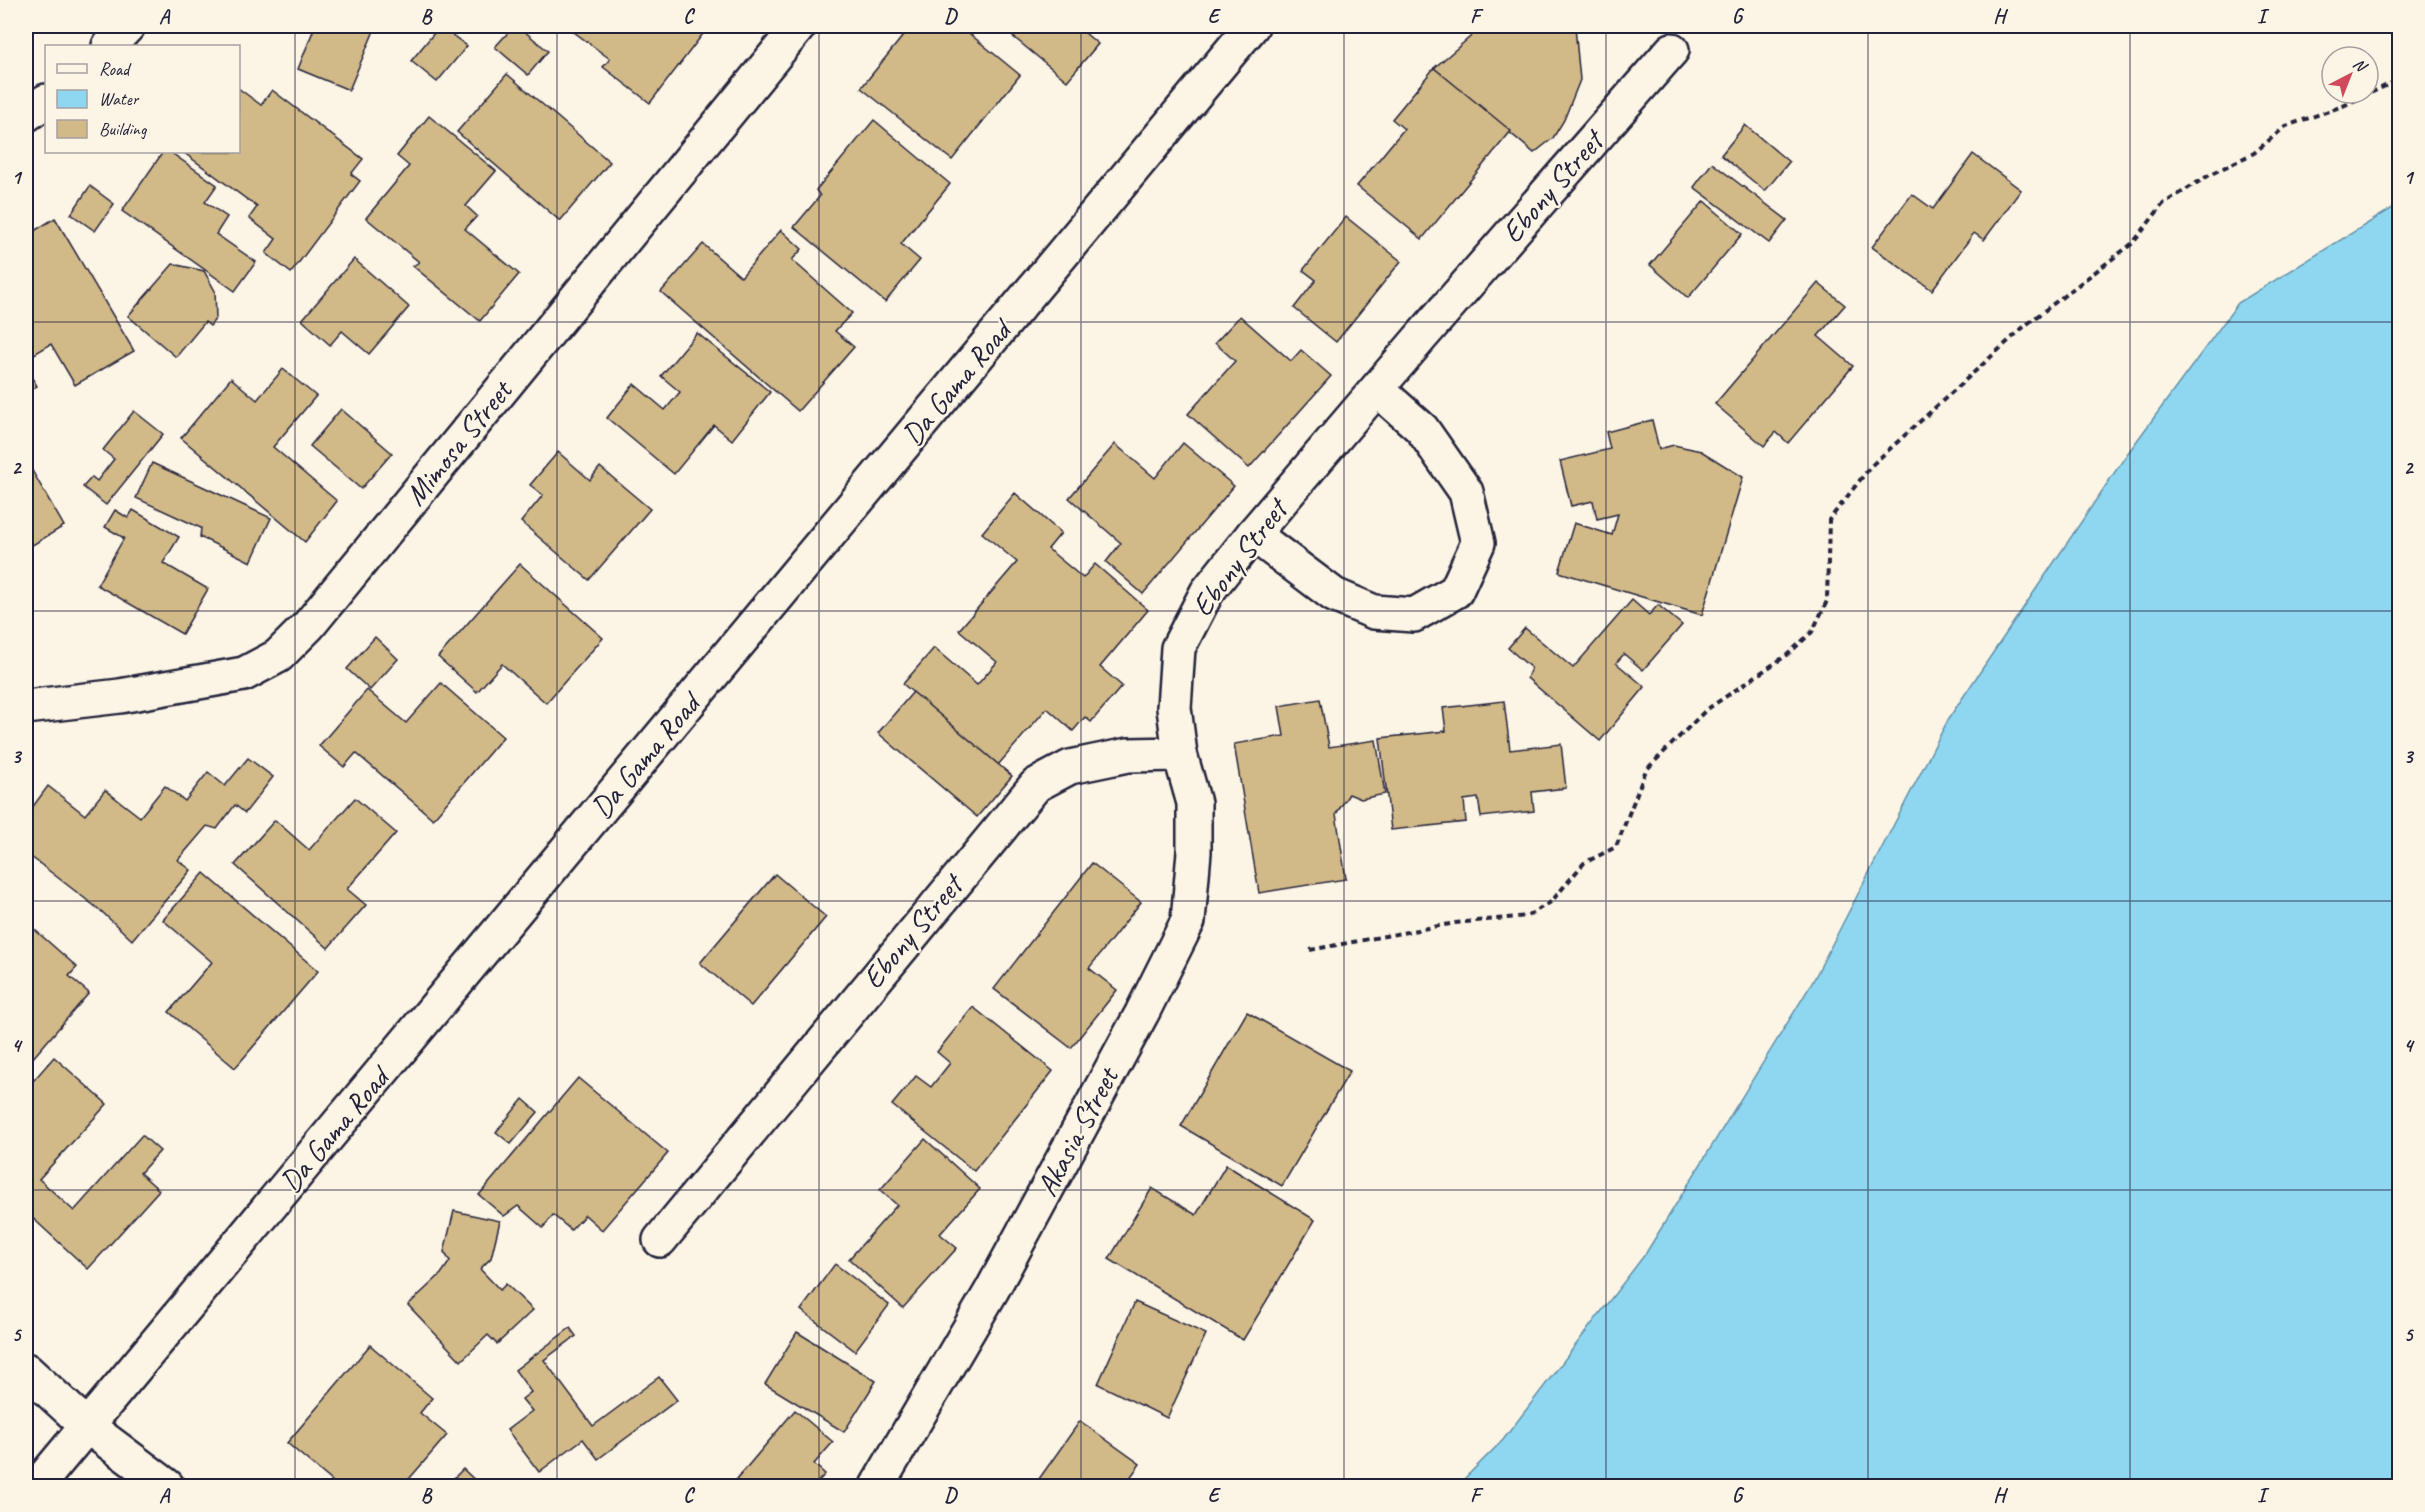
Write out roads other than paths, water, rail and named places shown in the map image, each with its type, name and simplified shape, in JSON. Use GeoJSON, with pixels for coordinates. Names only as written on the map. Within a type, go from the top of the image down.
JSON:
{"type":"FeatureCollection","features":[{"type":"Feature","properties":{"kind":"street"},"geometry":{"type":"LineString","coordinates":[[110,45],[128,26]]}},
{"type":"Feature","properties":{"kind":"street","name":"Mimosa Street"},"geometry":{"type":"LineString","coordinates":[[26,707],[120,696],[244,674],[278,656],[316,616],[799,26]]}},
{"type":"Feature","properties":{"kind":"street","name":"Da Gama Road"},"geometry":{"type":"LineString","coordinates":[[37,1486],[1252,26]]}},
{"type":"Feature","properties":{"kind":"street","name":"Ebony Street"},"geometry":{"type":"LineString","coordinates":[[660,1240],[1036,785],[1070,767],[1128,755],[1180,754],[1174,708],[1178,648],[1207,592],[1253,534],[1377,389],[1672,50]]}},
{"type":"Feature","properties":{"kind":"street"},"geometry":{"type":"LineString","coordinates":[[26,115],[45,102]]}},
{"type":"Feature","properties":{"kind":"street"},"geometry":{"type":"LineString","coordinates":[[1253,534],[1334,595],[1374,612],[1414,615],[1456,591],[1478,543],[1466,492],[1422,429],[1377,389]]}},
{"type":"Feature","properties":{"kind":"street","name":"Akasia Street"},"geometry":{"type":"LineString","coordinates":[[877,1486],[992,1290],[1142,1013],[1188,921],[1194,852],[1194,803],[1180,754]]}},
{"type":"Feature","properties":{"kind":"street"},"geometry":{"type":"LineString","coordinates":[[26,1370],[87,1426],[167,1486]]}},
{"type":"Feature","properties":{"kind":"water"},"geometry":{"type":"Polygon","coordinates":[[[2399,204],[2399,1486],[1457,1486],[1503,1440],[1646,1253],[1812,983],[1949,718],[2125,457],[2238,303],[2399,204]]]}}]}
